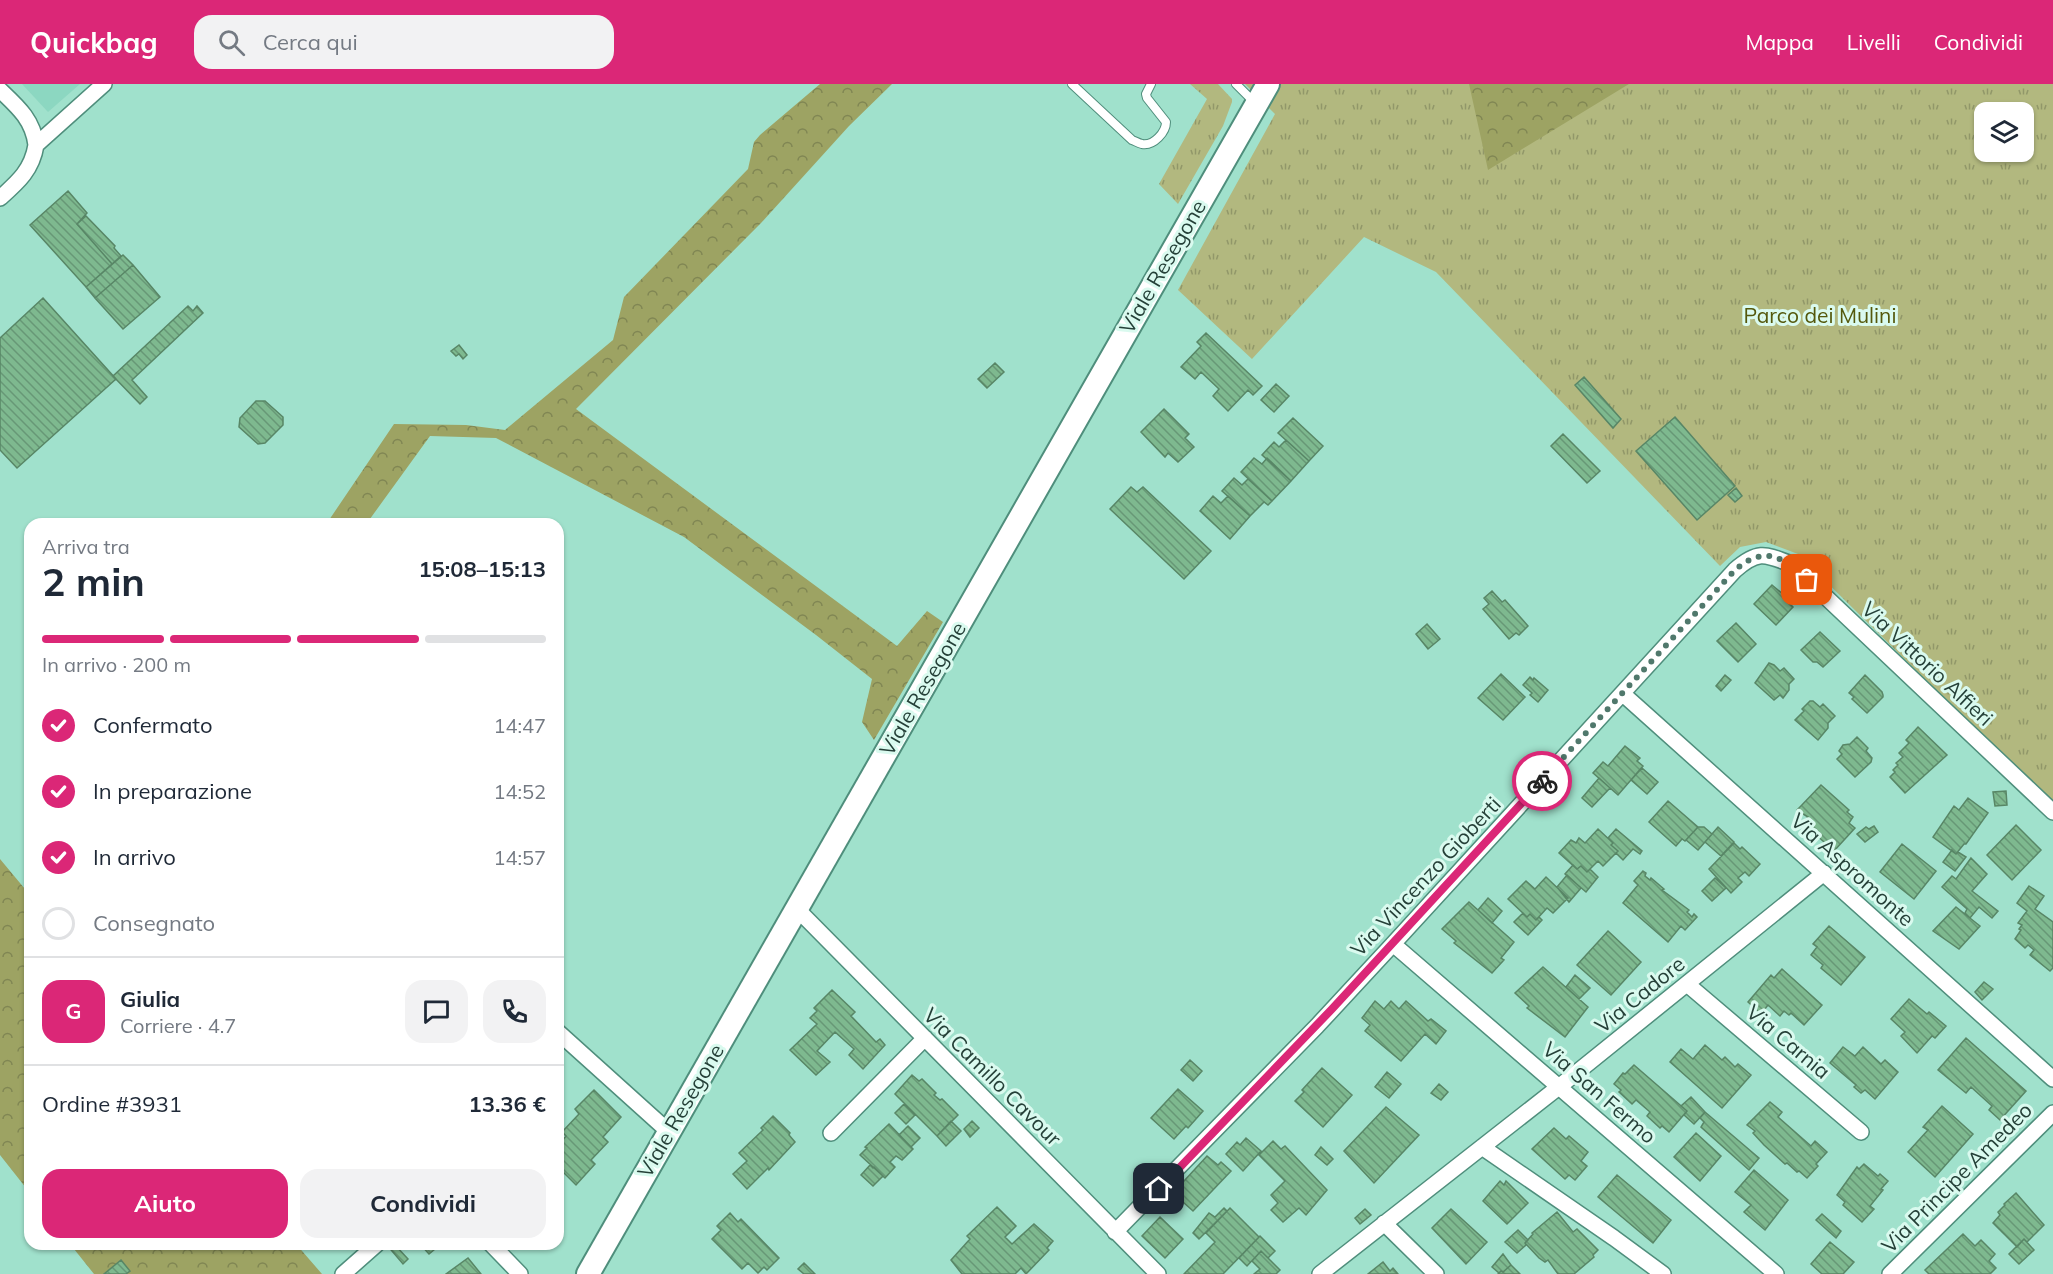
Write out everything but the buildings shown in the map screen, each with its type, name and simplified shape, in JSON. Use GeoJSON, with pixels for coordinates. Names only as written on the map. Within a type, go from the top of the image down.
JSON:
{"type":"FeatureCollection","features":[{"type":"Feature","properties":{"kind":"street"},"geometry":{"type":"LineString","coordinates":[[36,145],[104,84]]}},
{"type":"Feature","properties":{"kind":"street","name":"Viale Resegone"},"geometry":{"type":"LineString","coordinates":[[588,1274],[1268,84]]}},
{"type":"Feature","properties":{"kind":"street"},"geometry":{"type":"LineString","coordinates":[[0,90],[29,120],[36,145],[34,158],[28,171],[0,198]]}},
{"type":"Feature","properties":{"kind":"street","name":"Via Vincenzo Gioberti"},"geometry":{"type":"LineString","coordinates":[[1115,1232],[1394,944],[1735,570],[1748,559],[1767,555]]}},
{"type":"Feature","properties":{"kind":"street","name":"Via Vittorio Alfieri"},"geometry":{"type":"LineString","coordinates":[[1767,555],[1791,564],[2053,812]]}},
{"type":"Feature","properties":{"kind":"street","name":"Via Aspromonte"},"geometry":{"type":"LineString","coordinates":[[1623,694],[2053,1079]]}},
{"type":"Feature","properties":{"kind":"street","name":"Via Cadore"},"geometry":{"type":"LineString","coordinates":[[1320,1274],[1560,1086],[1824,873]]}},
{"type":"Feature","properties":{"kind":"street","name":"Via Camillo Cavour"},"geometry":{"type":"LineString","coordinates":[[797,909],[1158,1274]]}},
{"type":"Feature","properties":{"kind":"street","name":"Via San Fermo"},"geometry":{"type":"LineString","coordinates":[[1394,944],[1776,1274]]}},
{"type":"Feature","properties":{"kind":"street","name":"Via Carnia"},"geometry":{"type":"LineString","coordinates":[[1687,984],[1861,1132]]}},
{"type":"Feature","properties":{"kind":"street"},"geometry":{"type":"LineString","coordinates":[[564,1037],[669,1132]]}},
{"type":"Feature","properties":{"kind":"street"},"geometry":{"type":"LineString","coordinates":[[831,1133],[925,1038]]}},
{"type":"Feature","properties":{"kind":"street","name":"Via Principe Amedeo"},"geometry":{"type":"LineString","coordinates":[[1890,1274],[2053,1113]]}},
{"type":"Feature","properties":{"kind":"street"},"geometry":{"type":"LineString","coordinates":[[1482,1147],[1663,1274]]}},
{"type":"Feature","properties":{"kind":"street"},"geometry":{"type":"LineString","coordinates":[[1384,1223],[1436,1274]]}},
{"type":"Feature","properties":{"kind":"street"},"geometry":{"type":"LineString","coordinates":[[343,1274],[370,1250]]}},
{"type":"Feature","properties":{"kind":"street"},"geometry":{"type":"LineString","coordinates":[[497,1250],[520,1274]]}},
{"type":"Feature","properties":{"kind":"lane"},"geometry":{"type":"LineString","coordinates":[[1072,84],[1132,140],[1142,144],[1153,142],[1167,126],[1147,98],[1146,94],[1151,84]]}},
{"type":"Feature","properties":{"kind":"lane"},"geometry":{"type":"LineString","coordinates":[[1236,84],[1256,104]]}},
{"type":"Feature","properties":{"kind":"shaded area"},"geometry":{"type":"Polygon","coordinates":[[[22,84],[80,84],[48,112],[22,84]]]}},
{"type":"Feature","properties":{"kind":"green space"},"geometry":{"type":"Polygon","coordinates":[[[820,84],[892,84],[849,126],[761,223],[576,409],[897,646],[927,611],[943,622],[874,740],[862,722],[872,679],[684,537],[496,438],[430,436],[371,518],[330,518],[394,424],[466,425],[505,430],[613,340],[624,297],[748,169],[754,142],[820,84]]]}},
{"type":"Feature","properties":{"kind":"green space"},"geometry":{"type":"Polygon","coordinates":[[[1190,84],[1218,84],[1232,99],[1232,102],[1223,126],[1178,204],[1159,184],[1207,99],[1190,84]]]}},
{"type":"Feature","properties":{"kind":"green space","name":"Parco dei Mulini"},"geometry":{"type":"Polygon","coordinates":[[[1245,84],[2053,84],[2053,809],[1798,554],[1766,542],[1740,547],[1720,566],[1436,272],[1364,237],[1252,359],[1178,290],[1275,114],[1245,84]]]}},
{"type":"Feature","properties":{"kind":"green space"},"geometry":{"type":"Polygon","coordinates":[[[1469,84],[1629,84],[1488,170],[1469,84]]]}},
{"type":"Feature","properties":{"kind":"green space"},"geometry":{"type":"Polygon","coordinates":[[[0,859],[24,888],[24,1185],[0,1155],[0,859]]]}},
{"type":"Feature","properties":{"kind":"green space"},"geometry":{"type":"Polygon","coordinates":[[[75,1250],[301,1250],[322,1274],[94,1274],[75,1250]]]}},
{"type":"Feature","properties":{"kind":"way so far"},"geometry":{"type":"LineString","coordinates":[[1542,781],[1735,570],[1748,559],[1767,555],[1791,564],[1807,580]]}},
{"type":"Feature","properties":{"kind":"route"},"geometry":{"type":"LineString","coordinates":[[1159,1189],[1394,944],[1542,781]]}}]}
